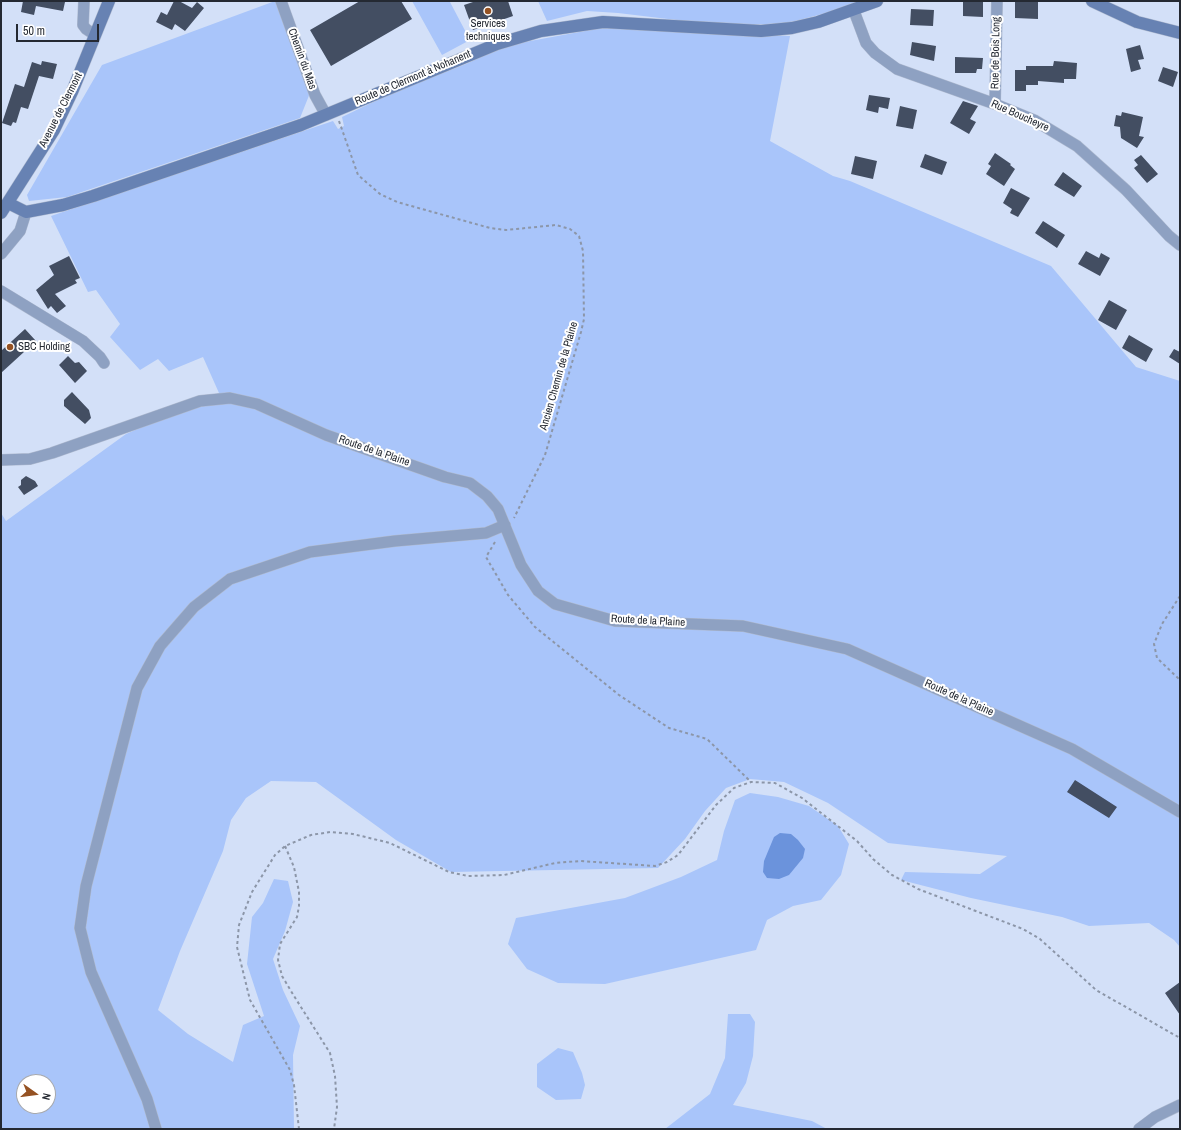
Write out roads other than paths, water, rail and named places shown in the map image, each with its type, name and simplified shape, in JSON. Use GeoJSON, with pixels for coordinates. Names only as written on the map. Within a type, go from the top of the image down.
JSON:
{"type":"FeatureCollection","features":[{"type":"Feature","properties":{"kind":"street"},"geometry":{"type":"LineString","coordinates":[[84,1],[83,25],[95,35]]}},
{"type":"Feature","properties":{"kind":"street","name":"Avenue de Clermont"},"geometry":{"type":"LineString","coordinates":[[4,208],[54,130],[72,92],[109,1]]}},
{"type":"Feature","properties":{"kind":"street","name":"Chemin du Mas"},"geometry":{"type":"LineString","coordinates":[[281,1],[315,94],[331,113]]}},
{"type":"Feature","properties":{"kind":"street","name":"Route de Clermont à Nohanent"},"geometry":{"type":"LineString","coordinates":[[26,212],[63,205],[93,196],[331,113],[497,44],[548,30],[603,22],[761,31],[792,28],[818,22],[854,11],[878,1]]}},
{"type":"Feature","properties":{"kind":"street","name":"Rue de Bois Long"},"geometry":{"type":"LineString","coordinates":[[995,104],[997,1]]}},
{"type":"Feature","properties":{"kind":"street"},"geometry":{"type":"LineString","coordinates":[[1092,1],[1137,22],[1180,33]]}},
{"type":"Feature","properties":{"kind":"street","name":"Rue Boucheyre"},"geometry":{"type":"LineString","coordinates":[[854,11],[866,44],[875,54],[897,69],[995,104],[1034,120],[1077,146],[1126,190],[1168,236],[1180,245]]}},
{"type":"Feature","properties":{"kind":"street"},"geometry":{"type":"LineString","coordinates":[[1,254],[20,231],[26,212],[4,208]]}},
{"type":"Feature","properties":{"kind":"street"},"geometry":{"type":"LineString","coordinates":[[1,291],[83,341],[100,357],[104,363]]}},
{"type":"Feature","properties":{"kind":"street","name":"Route de la Plaine"},"geometry":{"type":"LineString","coordinates":[[1,460],[30,458],[52,453],[200,401],[230,398],[257,404],[326,435],[445,476],[470,483],[487,496],[498,509],[521,565],[538,591],[555,604],[615,621],[743,626],[847,648],[1072,749],[1180,812]]}},
{"type":"Feature","properties":{"kind":"street"},"geometry":{"type":"LineString","coordinates":[[156,1129],[147,1099],[91,972],[80,928],[86,886],[137,688],[160,646],[194,607],[230,579],[310,552],[395,541],[486,533],[505,525]]}},
{"type":"Feature","properties":{"kind":"street"},"geometry":{"type":"LineString","coordinates":[[1140,1129],[1155,1117],[1180,1105]]}},
{"type":"Feature","properties":{"kind":"place","name":"Services techniques"},"geometry":{"type":"Point","coordinates":[488,11]}},
{"type":"Feature","properties":{"kind":"place","name":"SBC Holding"},"geometry":{"type":"Point","coordinates":[10,347]}}]}
